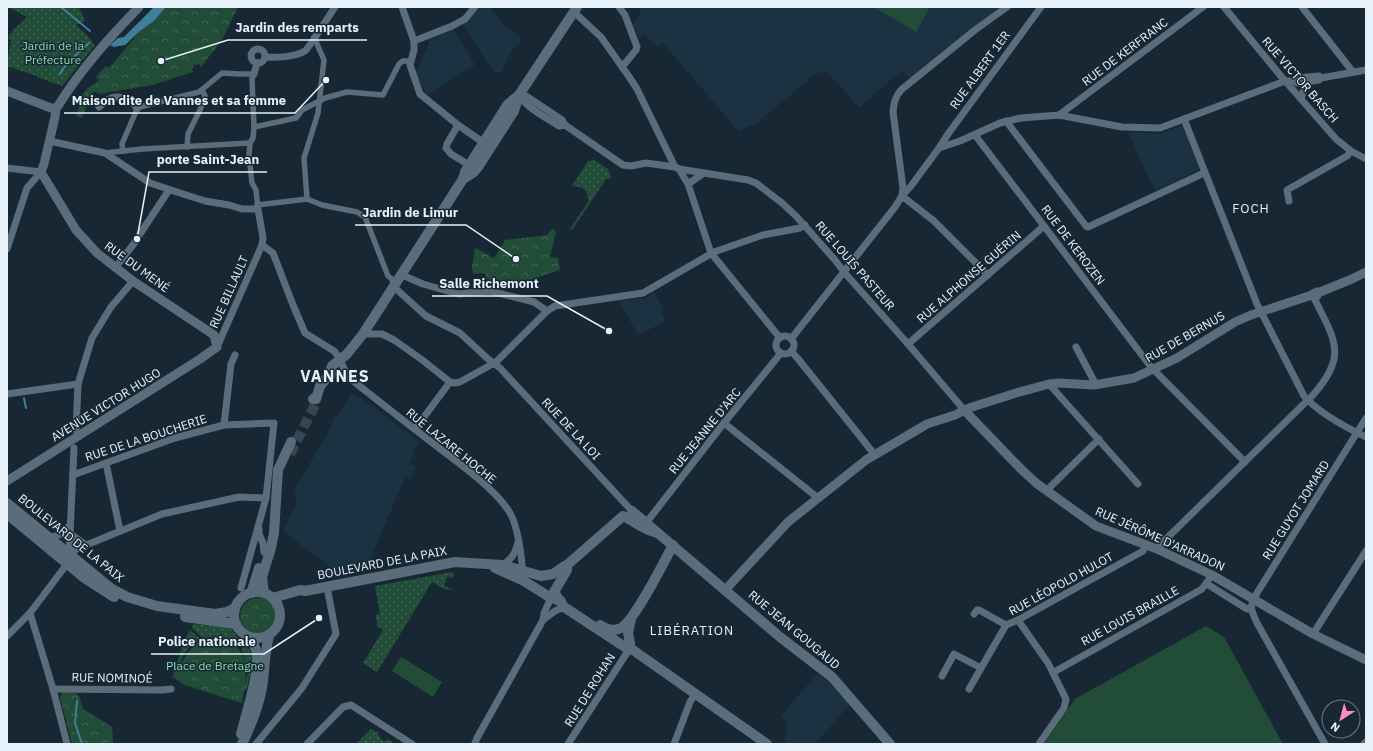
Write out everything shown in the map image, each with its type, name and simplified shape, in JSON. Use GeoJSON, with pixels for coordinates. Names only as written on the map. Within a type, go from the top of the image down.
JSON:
{"type":"FeatureCollection","features":[{"type":"Feature","properties":{"kind":"main road"},"geometry":{"type":"LineString","coordinates":[[463,179],[474,172],[508,104],[519,95],[575,10]]}},
{"type":"Feature","properties":{"kind":"main road"},"geometry":{"type":"LineString","coordinates":[[315,399],[320,386],[329,375],[332,366],[341,360],[363,334],[463,179],[469,165],[487,144]]}},
{"type":"Feature","properties":{"kind":"main road"},"geometry":{"type":"LineString","coordinates":[[251,593],[273,526],[281,463],[291,442]]}},
{"type":"Feature","properties":{"kind":"main road","name":"BOULEVARD DE LA PAIX"},"geometry":{"type":"LineString","coordinates":[[7,503],[112,589],[125,596],[157,606],[215,614],[227,612],[235,608]]}},
{"type":"Feature","properties":{"kind":"main road"},"geometry":{"type":"LineString","coordinates":[[632,511],[657,533]]}},
{"type":"Feature","properties":{"kind":"main road","name":"BOULEVARD DE LA PAIX"},"geometry":{"type":"LineString","coordinates":[[7,514],[67,564],[100,589],[114,597],[135,606],[155,612],[236,624]]}},
{"type":"Feature","properties":{"kind":"main road"},"geometry":{"type":"LineString","coordinates":[[557,599],[567,570],[567,565],[623,516],[630,518],[649,531],[657,533]]}},
{"type":"Feature","properties":{"kind":"main road"},"geometry":{"type":"LineString","coordinates":[[264,593],[262,577],[271,548],[274,533],[273,526]]}},
{"type":"Feature","properties":{"kind":"main road","name":"RUE JEAN GOUGAUD"},"geometry":{"type":"LineString","coordinates":[[657,533],[780,637],[832,677],[890,744]]}},
{"type":"Feature","properties":{"kind":"main road"},"geometry":{"type":"LineString","coordinates":[[630,648],[628,633],[632,617],[673,546]]}},
{"type":"Feature","properties":{"kind":"main road","name":"BOULEVARD DE LA PAIX"},"geometry":{"type":"LineString","coordinates":[[273,598],[300,590],[305,591],[455,562],[503,565],[545,576],[553,574],[567,565]]}},
{"type":"Feature","properties":{"kind":"main road","name":"BOULEVARD DE LA PAIX"},"geometry":{"type":"LineString","coordinates":[[489,565],[524,581],[557,599]]}},
{"type":"Feature","properties":{"kind":"main road","name":"BOULEVARD DE LA PAIX"},"geometry":{"type":"LineString","coordinates":[[280,612],[291,600],[305,591]]}},
{"type":"Feature","properties":{"kind":"main road"},"geometry":{"type":"LineString","coordinates":[[242,744],[254,717],[260,697],[265,648],[269,636],[278,626],[280,619],[278,605],[273,598],[264,593],[251,593],[240,600],[235,608],[234,616],[236,624],[241,633],[250,638],[260,639],[269,636]]}},
{"type":"Feature","properties":{"kind":"main road"},"geometry":{"type":"LineString","coordinates":[[557,599],[567,603],[608,629],[614,630],[621,627],[632,617]]}},
{"type":"Feature","properties":{"kind":"main road"},"geometry":{"type":"LineString","coordinates":[[557,599],[696,693],[767,744]]}},
{"type":"Feature","properties":{"kind":"main road"},"geometry":{"type":"LineString","coordinates":[[238,744],[250,699],[257,664],[257,652],[250,638]]}},
{"type":"Feature","properties":{"kind":"street"},"geometry":{"type":"LineString","coordinates":[[7,249],[28,188],[41,172],[44,164],[56,108],[72,83],[108,39],[139,7]]}},
{"type":"Feature","properties":{"kind":"street"},"geometry":{"type":"LineString","coordinates":[[265,57],[286,57],[305,50],[335,7]]}},
{"type":"Feature","properties":{"kind":"street"},"geometry":{"type":"LineString","coordinates":[[414,41],[452,26],[465,19],[475,7]]}},
{"type":"Feature","properties":{"kind":"street"},"geometry":{"type":"LineString","coordinates":[[619,7],[625,15],[637,47],[622,66]]}},
{"type":"Feature","properties":{"kind":"street"},"geometry":{"type":"LineString","coordinates":[[791,339],[902,196],[903,188],[893,112],[894,101],[897,95],[901,90],[975,30],[1007,7]]}},
{"type":"Feature","properties":{"kind":"street","name":"RUE ALBERT 1ER"},"geometry":{"type":"LineString","coordinates":[[902,196],[908,191],[1040,7]]}},
{"type":"Feature","properties":{"kind":"street","name":"RUE DE KERFRANC"},"geometry":{"type":"LineString","coordinates":[[1059,115],[1203,7]]}},
{"type":"Feature","properties":{"kind":"street"},"geometry":{"type":"LineString","coordinates":[[1302,7],[1353,72]]}},
{"type":"Feature","properties":{"kind":"street"},"geometry":{"type":"LineString","coordinates":[[402,8],[414,41],[414,50],[410,61],[410,69],[420,94],[458,125],[487,144]]}},
{"type":"Feature","properties":{"kind":"street","name":"RUE VICTOR BASCH"},"geometry":{"type":"LineString","coordinates":[[1228,8],[1285,81],[1336,139],[1351,151],[1366,159]]}},
{"type":"Feature","properties":{"kind":"street"},"geometry":{"type":"LineString","coordinates":[[575,10],[601,37],[637,89],[677,168],[688,184],[711,253],[780,338]]}},
{"type":"Feature","properties":{"kind":"street"},"geometry":{"type":"LineString","coordinates":[[307,198],[304,158],[318,112],[324,60],[314,37]]}},
{"type":"Feature","properties":{"kind":"street"},"geometry":{"type":"LineString","coordinates":[[256,49],[261,50],[265,57],[261,63],[253,62],[251,58],[252,51],[256,49]]}},
{"type":"Feature","properties":{"kind":"street"},"geometry":{"type":"LineString","coordinates":[[254,127],[296,118],[302,110],[319,101],[347,92],[383,95],[399,64],[410,61]]}},
{"type":"Feature","properties":{"kind":"street"},"geometry":{"type":"LineString","coordinates":[[257,63],[252,79],[254,127],[249,155],[252,183],[256,190],[263,238],[262,245]]}},
{"type":"Feature","properties":{"kind":"street"},"geometry":{"type":"LineString","coordinates":[[1295,80],[1297,83],[1306,82],[1366,70]]}},
{"type":"Feature","properties":{"kind":"street"},"geometry":{"type":"LineString","coordinates":[[123,152],[122,144],[137,109],[140,107],[199,92],[222,73],[254,74]]}},
{"type":"Feature","properties":{"kind":"street"},"geometry":{"type":"LineString","coordinates":[[939,148],[956,143],[1006,121],[1021,118],[1059,115],[1122,127],[1160,128],[1285,81],[1295,80],[1296,78],[1319,76],[1321,78]]}},
{"type":"Feature","properties":{"kind":"street"},"geometry":{"type":"LineString","coordinates":[[1301,99],[1306,82]]}},
{"type":"Feature","properties":{"kind":"street"},"geometry":{"type":"LineString","coordinates":[[187,147],[188,134],[200,110],[204,96],[202,90]]}},
{"type":"Feature","properties":{"kind":"street"},"geometry":{"type":"LineString","coordinates":[[7,91],[51,108],[56,108]]}},
{"type":"Feature","properties":{"kind":"street","name":"RUE LOUIS PASTEUR"},"geometry":{"type":"LineString","coordinates":[[519,95],[526,96],[562,120],[565,125],[623,165],[634,166],[646,163],[704,174],[748,180],[756,183],[785,206],[804,225],[965,411]]}},
{"type":"Feature","properties":{"kind":"street"},"geometry":{"type":"LineString","coordinates":[[100,107],[108,100],[113,98],[128,99],[135,104],[137,109]]}},
{"type":"Feature","properties":{"kind":"street"},"geometry":{"type":"LineString","coordinates":[[1184,119],[1260,312],[1304,396],[1313,406],[1366,437]]}},
{"type":"Feature","properties":{"kind":"street"},"geometry":{"type":"LineString","coordinates":[[1006,121],[1084,223],[1088,226],[1204,173]]}},
{"type":"Feature","properties":{"kind":"street"},"geometry":{"type":"LineString","coordinates":[[458,125],[446,148],[447,151],[469,165]]}},
{"type":"Feature","properties":{"kind":"street","name":"RUE DE KEROZEN"},"geometry":{"type":"LineString","coordinates":[[975,135],[1153,369],[1245,462]]}},
{"type":"Feature","properties":{"kind":"street"},"geometry":{"type":"LineString","coordinates":[[49,142],[105,153],[252,141]]}},
{"type":"Feature","properties":{"kind":"street"},"geometry":{"type":"LineString","coordinates":[[1289,201],[1287,190],[1347,156],[1351,151]]}},
{"type":"Feature","properties":{"kind":"street"},"geometry":{"type":"LineString","coordinates":[[105,153],[150,183],[205,201],[242,209],[307,198],[322,205],[358,212],[365,217],[388,276],[392,279],[394,287]]}},
{"type":"Feature","properties":{"kind":"street"},"geometry":{"type":"LineString","coordinates":[[7,168],[41,172]]}},
{"type":"Feature","properties":{"kind":"street","name":"RUE DU MENÉ"},"geometry":{"type":"LineString","coordinates":[[41,172],[76,230],[97,253],[133,281],[214,335],[217,347]]}},
{"type":"Feature","properties":{"kind":"street"},"geometry":{"type":"LineString","coordinates":[[901,172],[909,178],[918,176]]}},
{"type":"Feature","properties":{"kind":"street"},"geometry":{"type":"LineString","coordinates":[[688,184],[704,174]]}},
{"type":"Feature","properties":{"kind":"street"},"geometry":{"type":"LineString","coordinates":[[115,268],[137,239],[169,190]]}},
{"type":"Feature","properties":{"kind":"street"},"geometry":{"type":"LineString","coordinates":[[902,196],[934,221],[988,275]]}},
{"type":"Feature","properties":{"kind":"street"},"geometry":{"type":"LineString","coordinates":[[363,334],[382,334],[394,340],[421,359],[450,382],[460,382],[500,358],[547,311],[554,306],[643,293],[711,253],[763,235],[800,228],[804,225]]}},
{"type":"Feature","properties":{"kind":"street","name":"RUE ALPHONSE GUÉRIN"},"geometry":{"type":"LineString","coordinates":[[908,344],[1044,226]]}},
{"type":"Feature","properties":{"kind":"street","name":"RUE BILLAULT"},"geometry":{"type":"LineString","coordinates":[[217,347],[262,245]]}},
{"type":"Feature","properties":{"kind":"street","name":"RUE LAZARE HOCHE"},"geometry":{"type":"LineString","coordinates":[[262,245],[273,253],[305,333],[334,351],[341,360],[346,373],[352,380],[464,468],[498,498],[511,514],[520,549],[524,581]]}},
{"type":"Feature","properties":{"kind":"street"},"geometry":{"type":"LineString","coordinates":[[402,275],[423,284],[458,294],[490,291],[534,302],[547,311]]}},
{"type":"Feature","properties":{"kind":"street","name":"RUE DE BERNUS"},"geometry":{"type":"LineString","coordinates":[[726,590],[788,522],[866,460],[920,427],[1016,392],[1049,384],[1059,383],[1094,385],[1134,378],[1177,358],[1225,327],[1260,312],[1314,295],[1365,276]]}},
{"type":"Feature","properties":{"kind":"street"},"geometry":{"type":"LineString","coordinates":[[76,430],[78,384],[92,338],[111,307],[133,281]]}},
{"type":"Feature","properties":{"kind":"street","name":"RUE DE LA LOI"},"geometry":{"type":"LineString","coordinates":[[394,287],[426,316],[460,333],[500,368],[632,511]]}},
{"type":"Feature","properties":{"kind":"street"},"geometry":{"type":"LineString","coordinates":[[1157,549],[1308,400],[1326,380],[1331,372],[1335,348],[1333,337],[1314,295]]}},
{"type":"Feature","properties":{"kind":"street"},"geometry":{"type":"LineString","coordinates":[[784,336],[791,339],[794,346],[791,352],[785,354],[781,353],[776,346],[777,341],[784,336]]}},
{"type":"Feature","properties":{"kind":"street","name":"AVENUE VICTOR HUGO"},"geometry":{"type":"LineString","coordinates":[[7,482],[217,347]]}},
{"type":"Feature","properties":{"kind":"street"},"geometry":{"type":"LineString","coordinates":[[1076,347],[1094,381],[1094,385]]}},
{"type":"Feature","properties":{"kind":"street"},"geometry":{"type":"LineString","coordinates":[[791,352],[800,360],[875,455]]}},
{"type":"Feature","properties":{"kind":"street","name":"RUE JEANNE D'ARC"},"geometry":{"type":"LineString","coordinates":[[646,523],[781,353]]}},
{"type":"Feature","properties":{"kind":"street"},"geometry":{"type":"LineString","coordinates":[[224,424],[231,364],[235,355]]}},
{"type":"Feature","properties":{"kind":"street","name":"RUE LAZARE HOCHE"},"geometry":{"type":"LineString","coordinates":[[329,375],[339,374],[352,380]]}},
{"type":"Feature","properties":{"kind":"street"},"geometry":{"type":"LineString","coordinates":[[415,429],[450,382]]}},
{"type":"Feature","properties":{"kind":"street"},"geometry":{"type":"LineString","coordinates":[[7,394],[78,384]]}},
{"type":"Feature","properties":{"kind":"street"},"geometry":{"type":"LineString","coordinates":[[1049,384],[1138,484]]}},
{"type":"Feature","properties":{"kind":"street","name":"RUE JÉRÔME D'ARRADON"},"geometry":{"type":"LineString","coordinates":[[965,411],[1028,476],[1096,526],[1157,549],[1212,575],[1312,634],[1366,660]]}},
{"type":"Feature","properties":{"kind":"street","name":"RUE GUYOT JOMARD"},"geometry":{"type":"LineString","coordinates":[[1251,609],[1250,605],[1366,418]]}},
{"type":"Feature","properties":{"kind":"street","name":"RUE DE LA BOUCHERIE"},"geometry":{"type":"LineString","coordinates":[[73,475],[175,438],[224,424],[274,423],[266,498]]}},
{"type":"Feature","properties":{"kind":"street"},"geometry":{"type":"LineString","coordinates":[[724,423],[818,498]]}},
{"type":"Feature","properties":{"kind":"street"},"geometry":{"type":"LineString","coordinates":[[1047,490],[1099,439]]}},
{"type":"Feature","properties":{"kind":"street"},"geometry":{"type":"LineString","coordinates":[[69,554],[74,448]]}},
{"type":"Feature","properties":{"kind":"street"},"geometry":{"type":"LineString","coordinates":[[106,463],[120,531]]}},
{"type":"Feature","properties":{"kind":"street"},"geometry":{"type":"LineString","coordinates":[[69,554],[86,545],[162,514],[239,498],[266,498],[241,588]]}},
{"type":"Feature","properties":{"kind":"street"},"geometry":{"type":"LineString","coordinates":[[259,525],[259,534],[263,543],[264,552]]}},
{"type":"Feature","properties":{"kind":"street"},"geometry":{"type":"LineString","coordinates":[[48,538],[62,534],[70,526]]}},
{"type":"Feature","properties":{"kind":"street"},"geometry":{"type":"LineString","coordinates":[[70,534],[86,545]]}},
{"type":"Feature","properties":{"kind":"street"},"geometry":{"type":"LineString","coordinates":[[503,565],[515,553],[518,542]]}},
{"type":"Feature","properties":{"kind":"street","name":"RUE LÉOPOLD HULOT"},"geometry":{"type":"LineString","coordinates":[[969,689],[1006,625],[1018,620],[1143,551],[1146,545]]}},
{"type":"Feature","properties":{"kind":"street"},"geometry":{"type":"LineString","coordinates":[[1312,634],[1366,551]]}},
{"type":"Feature","properties":{"kind":"street"},"geometry":{"type":"LineString","coordinates":[[7,636],[30,614],[67,564]]}},
{"type":"Feature","properties":{"kind":"street","name":"RUE LOUIS BRAILLE"},"geometry":{"type":"LineString","coordinates":[[1054,672],[1202,589],[1212,575]]}},
{"type":"Feature","properties":{"kind":"street"},"geometry":{"type":"LineString","coordinates":[[1207,584],[1247,609],[1251,609],[1257,623],[1325,744]]}},
{"type":"Feature","properties":{"kind":"street"},"geometry":{"type":"LineString","coordinates":[[256,744],[302,688],[336,634],[327,587]]}},
{"type":"Feature","properties":{"kind":"street"},"geometry":{"type":"LineString","coordinates":[[474,744],[543,620],[544,613],[557,599]]}},
{"type":"Feature","properties":{"kind":"street"},"geometry":{"type":"LineString","coordinates":[[543,620],[555,611],[557,599]]}},
{"type":"Feature","properties":{"kind":"street"},"geometry":{"type":"LineString","coordinates":[[974,614],[977,610],[980,610],[1006,625]]}},
{"type":"Feature","properties":{"kind":"street"},"geometry":{"type":"LineString","coordinates":[[30,614],[53,689],[67,744]]}},
{"type":"Feature","properties":{"kind":"street"},"geometry":{"type":"LineString","coordinates":[[1018,620],[1054,672],[1065,694],[1066,702],[1062,711],[1039,744]]}},
{"type":"Feature","properties":{"kind":"street","name":"RUE DE ROHAN"},"geometry":{"type":"LineString","coordinates":[[568,744],[630,648]]}},
{"type":"Feature","properties":{"kind":"street"},"geometry":{"type":"LineString","coordinates":[[942,676],[956,651],[981,668]]}},
{"type":"Feature","properties":{"kind":"street","name":"RUE NOMINOÉ"},"geometry":{"type":"LineString","coordinates":[[53,689],[171,689]]}},
{"type":"Feature","properties":{"kind":"street"},"geometry":{"type":"LineString","coordinates":[[674,744],[690,702],[696,693]]}},
{"type":"Feature","properties":{"kind":"street"},"geometry":{"type":"LineString","coordinates":[[307,744],[346,705],[354,706],[412,744]]}},
{"type":"Feature","properties":{"kind":"shaded area"},"geometry":{"type":"Polygon","coordinates":[[[482,7],[489,7],[505,25],[522,38],[518,47],[516,45],[508,58],[501,74],[494,71],[462,24],[482,7]]]}},
{"type":"Feature","properties":{"kind":"shaded area"},"geometry":{"type":"Polygon","coordinates":[[[638,7],[1003,7],[910,80],[902,70],[859,107],[826,71],[822,75],[819,71],[752,127],[750,124],[739,132],[663,43],[658,47],[643,34],[639,39],[633,24],[638,20],[641,11],[638,7]]]}},
{"type":"Feature","properties":{"kind":"shaded area"},"geometry":{"type":"Polygon","coordinates":[[[453,29],[475,65],[426,95],[416,73],[430,40],[453,29]]]}},
{"type":"Feature","properties":{"kind":"shaded area"},"geometry":{"type":"Polygon","coordinates":[[[1183,125],[1202,168],[1155,191],[1128,132],[1160,134],[1183,125]]]}},
{"type":"Feature","properties":{"kind":"shaded area"},"geometry":{"type":"Polygon","coordinates":[[[654,292],[664,310],[661,312],[666,320],[647,331],[642,332],[641,334],[637,333],[619,301],[646,298],[654,292]]]}},
{"type":"Feature","properties":{"kind":"shaded area"},"geometry":{"type":"Polygon","coordinates":[[[351,393],[362,399],[420,442],[415,449],[410,464],[416,466],[411,479],[405,477],[367,567],[322,578],[331,568],[283,531],[296,504],[294,490],[328,433],[335,415],[338,416],[351,393]]]}},
{"type":"Feature","properties":{"kind":"shaded area"},"geometry":{"type":"Polygon","coordinates":[[[818,673],[850,704],[815,744],[785,744],[787,725],[785,719],[781,716],[818,673]]]}},
{"type":"Feature","properties":{"kind":"green space","name":"Jardin de la Préfecture"},"geometry":{"type":"Polygon","coordinates":[[[8,7],[79,7],[85,21],[76,25],[95,45],[62,86],[7,66],[11,40],[8,39],[9,36],[13,30],[27,17],[8,7]]]}},
{"type":"Feature","properties":{"kind":"green space"},"geometry":{"type":"Polygon","coordinates":[[[166,7],[238,7],[222,40],[201,67],[199,64],[194,65],[192,69],[193,72],[152,85],[99,94],[93,92],[89,98],[82,118],[76,116],[85,92],[99,80],[96,77],[106,66],[109,68],[140,31],[154,21],[166,7]]]}},
{"type":"Feature","properties":{"kind":"green space"},"geometry":{"type":"Polygon","coordinates":[[[874,7],[930,7],[916,32],[874,7]]]}},
{"type":"Feature","properties":{"kind":"green space"},"geometry":{"type":"Polygon","coordinates":[[[594,160],[608,169],[611,178],[606,179],[572,230],[570,229],[588,202],[588,195],[582,188],[572,186],[588,161],[594,160]]]}},
{"type":"Feature","properties":{"kind":"green space"},"geometry":{"type":"Polygon","coordinates":[[[552,229],[557,232],[550,257],[558,258],[560,270],[514,285],[491,289],[485,273],[473,274],[472,268],[475,248],[492,258],[495,257],[505,240],[547,235],[552,229]]]}},
{"type":"Feature","properties":{"kind":"green space"},"geometry":{"type":"Polygon","coordinates":[[[452,572],[454,575],[452,578],[448,576],[444,585],[453,590],[444,589],[432,582],[377,672],[363,663],[383,630],[378,627],[375,615],[380,614],[375,586],[452,572]]]}},
{"type":"Feature","properties":{"kind":"green space"},"geometry":{"type":"Polygon","coordinates":[[[262,598],[271,603],[275,609],[275,623],[271,629],[262,634],[254,634],[245,629],[241,623],[240,612],[245,603],[251,599],[262,598]]]}},
{"type":"Feature","properties":{"kind":"green space"},"geometry":{"type":"Polygon","coordinates":[[[193,624],[227,627],[231,629],[238,638],[237,643],[218,637],[203,638],[192,628],[193,624]]]}},
{"type":"Feature","properties":{"kind":"green space"},"geometry":{"type":"Polygon","coordinates":[[[1206,626],[1224,637],[1283,744],[1044,744],[1075,699],[1206,626]]]}},
{"type":"Feature","properties":{"kind":"green space"},"geometry":{"type":"Polygon","coordinates":[[[190,630],[201,639],[185,652],[177,676],[172,678],[185,639],[190,630]]]}},
{"type":"Feature","properties":{"kind":"green space","name":"Place de Bretagne"},"geometry":{"type":"Polygon","coordinates":[[[206,638],[219,638],[228,641],[238,648],[242,655],[245,662],[246,678],[242,703],[184,685],[174,677],[191,649],[206,638]]]}},
{"type":"Feature","properties":{"kind":"green space"},"geometry":{"type":"Polygon","coordinates":[[[243,642],[248,646],[252,657],[250,676],[247,688],[244,692],[248,670],[242,649],[243,642]]]}},
{"type":"Feature","properties":{"kind":"green space"},"geometry":{"type":"Polygon","coordinates":[[[401,657],[442,682],[433,697],[392,671],[401,657]]]}},
{"type":"Feature","properties":{"kind":"green space"},"geometry":{"type":"Polygon","coordinates":[[[62,692],[75,693],[79,696],[83,709],[112,727],[113,744],[72,744],[60,698],[62,692]]]}},
{"type":"Feature","properties":{"kind":"green space"},"geometry":{"type":"Polygon","coordinates":[[[371,729],[379,733],[378,735],[384,742],[387,739],[395,744],[356,744],[371,729]]]}},
{"type":"Feature","properties":{"kind":"water"},"geometry":{"type":"Polygon","coordinates":[[[154,7],[166,7],[154,21],[140,31],[125,45],[114,47],[110,45],[118,38],[124,37],[154,7]]]}},
{"type":"Feature","properties":{"kind":"waterway"},"geometry":{"type":"LineString","coordinates":[[61,7],[90,31]]}},
{"type":"Feature","properties":{"kind":"waterway"},"geometry":{"type":"LineString","coordinates":[[60,74],[67,63],[89,43]]}},
{"type":"Feature","properties":{"kind":"waterway"},"geometry":{"type":"LineString","coordinates":[[24,398],[26,408]]}},
{"type":"Feature","properties":{"kind":"waterway"},"geometry":{"type":"LineString","coordinates":[[77,701],[75,723],[82,744]]}},
{"type":"Feature","properties":{"kind":"tunnel"},"geometry":{"type":"LineString","coordinates":[[290,454],[317,401],[316,399]]}},
{"type":"Feature","properties":{"kind":"place","name":"Jardin des remparts"},"geometry":{"type":"Point","coordinates":[161,61]}},
{"type":"Feature","properties":{"kind":"place","name":"Maison dite de Vannes et sa femme"},"geometry":{"type":"Point","coordinates":[326,80]}},
{"type":"Feature","properties":{"kind":"place","name":"porte Saint-Jean"},"geometry":{"type":"Point","coordinates":[137,239]}},
{"type":"Feature","properties":{"kind":"place","name":"Jardin de Limur"},"geometry":{"type":"Point","coordinates":[516,259]}},
{"type":"Feature","properties":{"kind":"place","name":"Salle Richemont"},"geometry":{"type":"Point","coordinates":[609,331]}},
{"type":"Feature","properties":{"kind":"place","name":"Police nationale"},"geometry":{"type":"Point","coordinates":[319,618]}},
{"type":"Feature","properties":{"kind":"district","name":"FOCH"},"geometry":{"type":"Point","coordinates":[1251,208]}},
{"type":"Feature","properties":{"kind":"district","name":"VANNES"},"geometry":{"type":"Point","coordinates":[335,376]}},
{"type":"Feature","properties":{"kind":"district","name":"LIBÉRATION"},"geometry":{"type":"Point","coordinates":[692,630]}}]}
